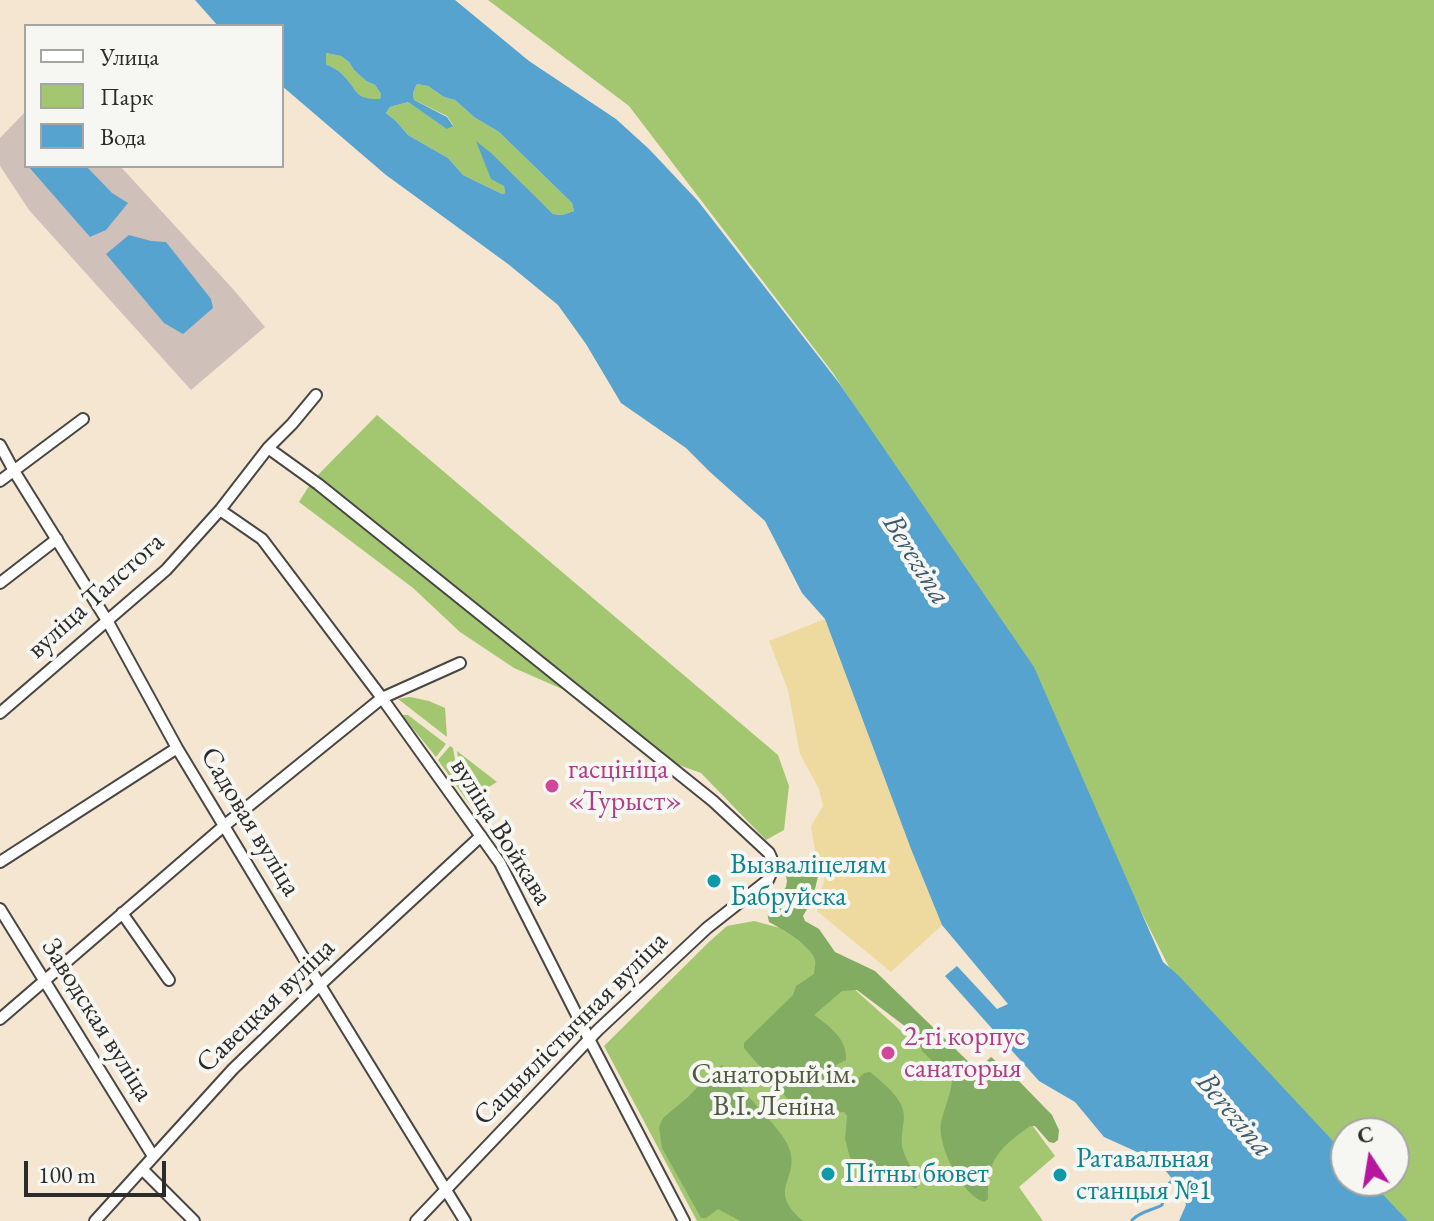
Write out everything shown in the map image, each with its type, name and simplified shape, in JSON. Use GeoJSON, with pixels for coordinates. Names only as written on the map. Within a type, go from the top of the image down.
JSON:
{"type":"FeatureCollection","features":[{"type":"Feature","properties":{"kind":"street","name":"вуліца Талстога"},"geometry":{"type":"LineString","coordinates":[[0,713],[166,570],[316,395]]}},
{"type":"Feature","properties":{"kind":"street"},"geometry":{"type":"LineString","coordinates":[[0,481],[83,419]]}},
{"type":"Feature","properties":{"kind":"street","name":"Садовая вуліца"},"geometry":{"type":"LineString","coordinates":[[0,445],[108,622],[177,748],[465,1221]]}},
{"type":"Feature","properties":{"kind":"street","name":"Сацыялістычная вуліца"},"geometry":{"type":"LineString","coordinates":[[268,448],[318,484],[713,801],[769,853],[773,861],[773,872],[768,880],[707,928],[589,1039],[416,1221]]}},
{"type":"Feature","properties":{"kind":"street","name":"вуліца Войкава"},"geometry":{"type":"LineString","coordinates":[[220,510],[262,539],[382,698],[500,863],[684,1221]]}},
{"type":"Feature","properties":{"kind":"street"},"geometry":{"type":"LineString","coordinates":[[0,583],[57,539]]}},
{"type":"Feature","properties":{"kind":"street"},"geometry":{"type":"LineString","coordinates":[[0,1019],[225,825],[382,698],[460,663]]}},
{"type":"Feature","properties":{"kind":"street"},"geometry":{"type":"LineString","coordinates":[[0,862],[177,748]]}},
{"type":"Feature","properties":{"kind":"street","name":"Савецкая вуліца"},"geometry":{"type":"LineString","coordinates":[[95,1221],[233,1069],[481,836]]}},
{"type":"Feature","properties":{"kind":"street","name":"Заводская вуліца"},"geometry":{"type":"LineString","coordinates":[[0,909],[153,1156]]}},
{"type":"Feature","properties":{"kind":"street"},"geometry":{"type":"LineString","coordinates":[[122,913],[169,980]]}},
{"type":"Feature","properties":{"kind":"street"},"geometry":{"type":"LineString","coordinates":[[142,1169],[194,1221]]}},
{"type":"Feature","properties":{"kind":"shaded area"},"geometry":{"type":"Polygon","coordinates":[[[24,113],[24,168],[122,168],[265,327],[191,390],[29,210],[0,166],[0,138],[24,113]]]}},
{"type":"Feature","properties":{"kind":"green space"},"geometry":{"type":"Polygon","coordinates":[[[488,0],[1434,0],[1434,1221],[1395,1221],[1375,1197],[1410,1197],[1410,1117],[1330,1117],[1330,1147],[1174,977],[999,630],[833,373],[629,106],[488,0]]]}},
{"type":"Feature","properties":{"kind":"green space"},"geometry":{"type":"Polygon","coordinates":[[[326,53],[341,56],[349,62],[366,81],[375,85],[381,94],[380,100],[365,98],[357,93],[341,73],[326,64],[326,53]]]}},
{"type":"Feature","properties":{"kind":"green space"},"geometry":{"type":"Polygon","coordinates":[[[417,84],[428,86],[444,97],[455,100],[474,117],[499,132],[572,203],[574,211],[553,214],[477,143],[504,186],[505,193],[463,175],[448,158],[408,135],[386,113],[390,107],[408,102],[447,128],[453,125],[447,116],[414,100],[417,84]]]}},
{"type":"Feature","properties":{"kind":"green space"},"geometry":{"type":"Polygon","coordinates":[[[377,415],[778,755],[789,786],[784,830],[766,840],[701,773],[665,760],[585,699],[514,668],[460,632],[413,588],[299,502],[312,481],[377,415]]]}},
{"type":"Feature","properties":{"kind":"green space"},"geometry":{"type":"Polygon","coordinates":[[[410,697],[445,708],[447,737],[398,699],[410,697]]]}},
{"type":"Feature","properties":{"kind":"green space"},"geometry":{"type":"Polygon","coordinates":[[[402,715],[408,715],[446,744],[436,757],[402,715]]]}},
{"type":"Feature","properties":{"kind":"green space"},"geometry":{"type":"Polygon","coordinates":[[[450,746],[453,748],[458,778],[479,794],[473,809],[438,760],[450,746]]]}},
{"type":"Feature","properties":{"kind":"green space"},"geometry":{"type":"Polygon","coordinates":[[[457,751],[497,782],[482,791],[461,775],[457,751]]]}},
{"type":"Feature","properties":{"kind":"green space"},"geometry":{"type":"Polygon","coordinates":[[[799,860],[819,866],[814,892],[803,916],[805,921],[819,929],[835,952],[875,971],[977,1070],[991,1057],[1052,1115],[1059,1130],[1058,1140],[1049,1142],[1035,1126],[1030,1126],[1010,1141],[993,1164],[988,1199],[984,1202],[967,1190],[943,1144],[941,1123],[952,1080],[922,1051],[914,1033],[857,990],[842,991],[814,1015],[844,1045],[846,1060],[836,1065],[840,1074],[853,1084],[864,1073],[870,1072],[901,1104],[904,1118],[902,1146],[918,1179],[916,1189],[850,1158],[845,1139],[847,1116],[844,1112],[805,1119],[744,1048],[744,1043],[793,995],[796,986],[814,974],[815,962],[809,949],[769,922],[767,912],[786,887],[784,866],[799,860]]]}},
{"type":"Feature","properties":{"kind":"green space","name":"Санаторый ім. В.І. Леніна"},"geometry":{"type":"Polygon","coordinates":[[[754,921],[780,928],[806,946],[975,1097],[1032,1125],[1055,1156],[1019,1187],[1043,1221],[697,1221],[604,1046],[727,926],[754,921]]]}},
{"type":"Feature","properties":{"kind":"green space"},"geometry":{"type":"Polygon","coordinates":[[[722,1065],[787,1143],[791,1168],[786,1184],[786,1200],[803,1221],[740,1221],[718,1209],[701,1218],[662,1148],[659,1127],[663,1118],[722,1065]]]}},
{"type":"Feature","properties":{"kind":"sand"},"geometry":{"type":"Polygon","coordinates":[[[825,619],[942,925],[891,972],[817,911],[827,867],[815,851],[811,826],[823,806],[819,789],[800,754],[788,690],[769,641],[825,619]]]}},
{"type":"Feature","properties":{"kind":"water","name":"Berezina"},"geometry":{"type":"Polygon","coordinates":[[[195,0],[455,0],[529,61],[616,119],[649,149],[698,201],[839,383],[1034,667],[1163,962],[1330,1138],[1330,1197],[1385,1197],[1408,1221],[1179,1221],[1186,1205],[1182,1190],[1157,1161],[1104,1137],[1075,1102],[1039,1081],[945,976],[957,966],[997,1009],[1008,1004],[942,925],[825,619],[802,593],[765,521],[686,448],[621,403],[586,344],[558,305],[508,264],[386,175],[284,88],[284,24],[216,24],[195,0]],[[326,53],[326,64],[341,73],[357,93],[365,98],[380,99],[381,94],[375,85],[366,81],[341,56],[326,53]],[[417,84],[413,93],[414,100],[447,117],[453,126],[447,129],[408,102],[390,107],[386,113],[408,135],[448,158],[463,175],[505,193],[504,186],[491,179],[476,141],[553,214],[574,211],[572,203],[499,132],[474,117],[455,100],[444,97],[428,86],[417,84]]]}},
{"type":"Feature","properties":{"kind":"water"},"geometry":{"type":"Polygon","coordinates":[[[30,168],[88,168],[112,193],[128,203],[106,230],[90,237],[30,168]]]}},
{"type":"Feature","properties":{"kind":"water"},"geometry":{"type":"Polygon","coordinates":[[[129,235],[166,242],[211,299],[213,308],[183,334],[164,323],[106,254],[129,235]]]}},
{"type":"Feature","properties":{"kind":"waterway"},"geometry":{"type":"LineString","coordinates":[[1132,1220],[1162,1205],[1167,1187],[1174,1179]]}},
{"type":"Feature","properties":{"kind":"place","name":"гасцініца «Турыст»"},"geometry":{"type":"Point","coordinates":[552,786]}},
{"type":"Feature","properties":{"kind":"place","name":"Вызваліцелям Бабруйска"},"geometry":{"type":"Point","coordinates":[714,881]}},
{"type":"Feature","properties":{"kind":"place","name":"2-гі корпус санаторыя"},"geometry":{"type":"Point","coordinates":[888,1053]}},
{"type":"Feature","properties":{"kind":"place","name":"Пітны бювет"},"geometry":{"type":"Point","coordinates":[828,1174]}},
{"type":"Feature","properties":{"kind":"place","name":"Ратавальная станцыя №1"},"geometry":{"type":"Point","coordinates":[1060,1175]}}]}
